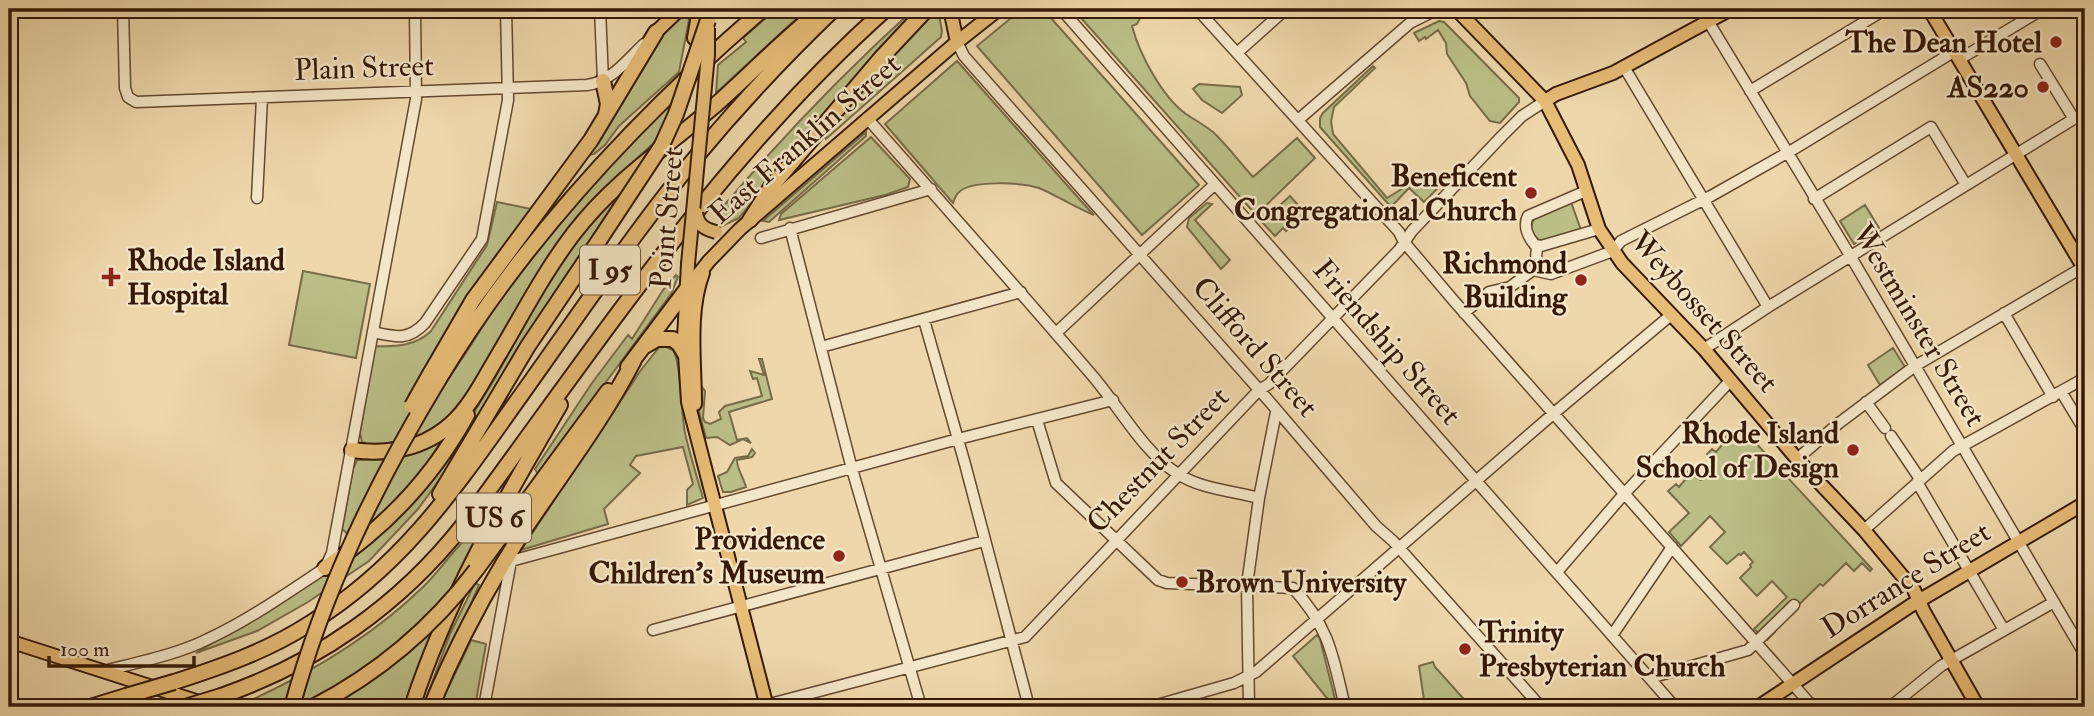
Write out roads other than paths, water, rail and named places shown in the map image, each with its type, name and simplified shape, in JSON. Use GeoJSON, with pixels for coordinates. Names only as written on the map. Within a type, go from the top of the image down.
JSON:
{"type":"FeatureCollection","features":[{"type":"Feature","properties":{"kind":"highway"},"geometry":{"type":"LineString","coordinates":[[292,707],[331,589],[383,478],[406,419],[434,377],[510,274],[584,183],[665,98],[763,9]]}},
{"type":"Feature","properties":{"kind":"highway"},"geometry":{"type":"LineString","coordinates":[[325,568],[384,524],[418,488],[451,442],[558,256],[599,204],[630,173],[711,108],[822,9]]}},
{"type":"Feature","properties":{"kind":"highway","name":"I 95"},"geometry":{"type":"LineString","coordinates":[[90,707],[241,659],[308,625],[353,594],[405,548],[452,492],[679,177],[748,96],[834,9]]}},
{"type":"Feature","properties":{"kind":"highway","name":"I 95"},"geometry":{"type":"LineString","coordinates":[[185,707],[218,702],[316,654],[368,619],[416,578],[463,525],[669,244],[751,145],[823,68],[886,9]]}},
{"type":"Feature","properties":{"kind":"highway"},"geometry":{"type":"LineString","coordinates":[[745,224],[771,187],[881,58],[927,9]]}},
{"type":"Feature","properties":{"kind":"highway"},"geometry":{"type":"LineString","coordinates":[[687,81],[695,38],[706,12]]}},
{"type":"Feature","properties":{"kind":"highway"},"geometry":{"type":"LineString","coordinates":[[405,548],[466,454],[528,346],[658,153],[687,81],[706,12]]}},
{"type":"Feature","properties":{"kind":"highway"},"geometry":{"type":"LineString","coordinates":[[434,377],[473,300],[572,168],[604,121],[656,32]]}},
{"type":"Feature","properties":{"kind":"highway"},"geometry":{"type":"LineString","coordinates":[[603,81],[608,104],[604,121]]}},
{"type":"Feature","properties":{"kind":"highway"},"geometry":{"type":"LineString","coordinates":[[430,707],[464,635],[544,489],[601,401],[685,290]]}},
{"type":"Feature","properties":{"kind":"highway"},"geometry":{"type":"LineString","coordinates":[[644,346],[657,339],[673,339],[680,344],[685,354]]}},
{"type":"Feature","properties":{"kind":"highway","name":"US 6"},"geometry":{"type":"LineString","coordinates":[[412,707],[441,630],[486,534],[598,340]]}},
{"type":"Feature","properties":{"kind":"highway"},"geometry":{"type":"LineString","coordinates":[[352,450],[389,452],[411,447],[434,437],[461,414],[486,377]]}},
{"type":"Feature","properties":{"kind":"highway"},"geometry":{"type":"LineString","coordinates":[[313,707],[376,669],[426,627],[544,489]]}},
{"type":"Feature","properties":{"kind":"main road"},"geometry":{"type":"LineString","coordinates":[[656,32],[680,9]]}},
{"type":"Feature","properties":{"kind":"main road","name":"East Franklin Street"},"geometry":{"type":"LineString","coordinates":[[685,290],[745,224],[999,9]]}},
{"type":"Feature","properties":{"kind":"main road","name":"Weybosset Street"},"geometry":{"type":"LineString","coordinates":[[1456,9],[1545,101],[1572,153],[1599,229],[1612,251],[1704,349],[1797,459],[1864,530],[1914,590],[1974,706]]}},
{"type":"Feature","properties":{"kind":"main road"},"geometry":{"type":"LineString","coordinates":[[1545,101],[1624,67],[1731,9]]}},
{"type":"Feature","properties":{"kind":"main road"},"geometry":{"type":"LineString","coordinates":[[1929,9],[2085,268]]}},
{"type":"Feature","properties":{"kind":"main road","name":"Point Street"},"geometry":{"type":"LineString","coordinates":[[706,12],[708,55],[685,290],[688,402],[713,507],[767,706]]}},
{"type":"Feature","properties":{"kind":"main road","name":"Clifford Street"},"geometry":{"type":"LineString","coordinates":[[951,14],[957,42]]}},
{"type":"Feature","properties":{"kind":"main road"},"geometry":{"type":"LineString","coordinates":[[695,205],[697,221],[703,228],[725,233],[745,224]]}},
{"type":"Feature","properties":{"kind":"main road","name":"Point Street"},"geometry":{"type":"LineString","coordinates":[[695,432],[695,311],[697,291],[709,261]]}},
{"type":"Feature","properties":{"kind":"main road","name":"Dorrance Street"},"geometry":{"type":"LineString","coordinates":[[1758,707],[1969,569],[2085,503]]}},
{"type":"Feature","properties":{"kind":"main road"},"geometry":{"type":"LineString","coordinates":[[9,641],[103,671],[218,702]]}},
{"type":"Feature","properties":{"kind":"street","name":"Plain Street"},"geometry":{"type":"LineString","coordinates":[[123,9],[125,88],[128,97],[135,102],[507,89],[587,85],[603,81]]}},
{"type":"Feature","properties":{"kind":"street"},"geometry":{"type":"LineString","coordinates":[[103,671],[207,640],[253,615],[325,568],[332,553],[352,450],[416,92],[415,9]]}},
{"type":"Feature","properties":{"kind":"street"},"geometry":{"type":"LineString","coordinates":[[373,332],[396,337],[416,332],[425,323],[482,239],[508,100],[506,9]]}},
{"type":"Feature","properties":{"kind":"street"},"geometry":{"type":"LineString","coordinates":[[600,9],[603,81]]}},
{"type":"Feature","properties":{"kind":"street","name":"Friendship Street"},"geometry":{"type":"LineString","coordinates":[[1061,9],[1675,707]]}},
{"type":"Feature","properties":{"kind":"street"},"geometry":{"type":"LineString","coordinates":[[1197,9],[1399,232],[1404,242],[1464,313],[1813,707]]}},
{"type":"Feature","properties":{"kind":"street"},"geometry":{"type":"LineString","coordinates":[[1238,52],[1286,9]]}},
{"type":"Feature","properties":{"kind":"street"},"geometry":{"type":"LineString","coordinates":[[1298,120],[1410,23],[1438,9]]}},
{"type":"Feature","properties":{"kind":"street"},"geometry":{"type":"LineString","coordinates":[[1750,91],[1886,9]]}},
{"type":"Feature","properties":{"kind":"street"},"geometry":{"type":"LineString","coordinates":[[1533,270],[1551,274],[1612,251],[1621,242],[1704,200],[1957,55],[2043,9]]}},
{"type":"Feature","properties":{"kind":"street","name":"Westminster Street"},"geometry":{"type":"LineString","coordinates":[[1708,21],[2085,655]]}},
{"type":"Feature","properties":{"kind":"street"},"geometry":{"type":"LineString","coordinates":[[603,81],[656,32]]}},
{"type":"Feature","properties":{"kind":"street","name":"Clifford Street"},"geometry":{"type":"LineString","coordinates":[[957,42],[964,56],[1376,526],[1541,707]]}},
{"type":"Feature","properties":{"kind":"street"},"geometry":{"type":"LineString","coordinates":[[2040,64],[2074,119]]}},
{"type":"Feature","properties":{"kind":"street"},"geometry":{"type":"LineString","coordinates":[[1624,67],[1768,307]]}},
{"type":"Feature","properties":{"kind":"street"},"geometry":{"type":"LineString","coordinates":[[257,198],[262,98]]}},
{"type":"Feature","properties":{"kind":"street","name":"Chestnut Street"},"geometry":{"type":"LineString","coordinates":[[767,706],[1025,637],[1114,540],[1399,250],[1502,136],[1522,116],[1545,101]]}},
{"type":"Feature","properties":{"kind":"street"},"geometry":{"type":"LineString","coordinates":[[1704,349],[2085,112]]}},
{"type":"Feature","properties":{"kind":"street"},"geometry":{"type":"LineString","coordinates":[[867,118],[1021,292],[1113,400],[1145,443],[1178,474],[1200,484],[1259,498]]}},
{"type":"Feature","properties":{"kind":"street"},"geometry":{"type":"LineString","coordinates":[[1814,198],[1931,127],[1966,186]]}},
{"type":"Feature","properties":{"kind":"street"},"geometry":{"type":"LineString","coordinates":[[1056,333],[1215,184]]}},
{"type":"Feature","properties":{"kind":"street"},"geometry":{"type":"LineString","coordinates":[[761,238],[931,189]]}},
{"type":"Feature","properties":{"kind":"street"},"geometry":{"type":"LineString","coordinates":[[1586,191],[1528,216],[1525,224],[1528,235],[1532,243],[1538,246],[1599,229]]}},
{"type":"Feature","properties":{"kind":"street"},"geometry":{"type":"LineString","coordinates":[[790,228],[852,469],[921,707]]}},
{"type":"Feature","properties":{"kind":"street"},"geometry":{"type":"LineString","coordinates":[[1464,313],[1489,292],[1510,286],[1533,270],[1537,262],[1538,246]]}},
{"type":"Feature","properties":{"kind":"street"},"geometry":{"type":"LineString","coordinates":[[1797,459],[1915,366],[2085,268]]}},
{"type":"Feature","properties":{"kind":"street"},"geometry":{"type":"LineString","coordinates":[[821,347],[1021,292]]}},
{"type":"Feature","properties":{"kind":"street"},"geometry":{"type":"LineString","coordinates":[[2004,313],[2085,431]]}},
{"type":"Feature","properties":{"kind":"street"},"geometry":{"type":"LineString","coordinates":[[1150,707],[1256,673],[1553,414],[1671,315]]}},
{"type":"Feature","properties":{"kind":"street"},"geometry":{"type":"LineString","coordinates":[[924,320],[1029,707]]}},
{"type":"Feature","properties":{"kind":"street"},"geometry":{"type":"LineString","coordinates":[[1864,530],[1953,451],[2085,378]]}},
{"type":"Feature","properties":{"kind":"street"},"geometry":{"type":"LineString","coordinates":[[1556,572],[1623,494],[1731,380]]}},
{"type":"Feature","properties":{"kind":"street"},"geometry":{"type":"LineString","coordinates":[[484,707],[511,561],[958,439],[1113,400]]}},
{"type":"Feature","properties":{"kind":"street"},"geometry":{"type":"LineString","coordinates":[[1866,402],[1919,481],[2004,630]]}},
{"type":"Feature","properties":{"kind":"street"},"geometry":{"type":"LineString","coordinates":[[1249,707],[1247,585],[1259,498],[1276,412]]}},
{"type":"Feature","properties":{"kind":"street"},"geometry":{"type":"LineString","coordinates":[[1037,420],[1056,483],[1149,574],[1167,583],[1293,588],[1327,636],[1345,707]]}},
{"type":"Feature","properties":{"kind":"street"},"geometry":{"type":"LineString","coordinates":[[653,630],[984,541]]}},
{"type":"Feature","properties":{"kind":"street"},"geometry":{"type":"LineString","coordinates":[[1613,634],[1672,547]]}},
{"type":"Feature","properties":{"kind":"street"},"geometry":{"type":"LineString","coordinates":[[1890,707],[1941,666],[2054,602]]}},
{"type":"Feature","properties":{"kind":"street"},"geometry":{"type":"LineString","coordinates":[[1650,678],[1738,654],[1756,643],[1794,605]]}},
{"type":"Feature","properties":{"kind":"street"},"geometry":{"type":"LineString","coordinates":[[2074,636],[2085,629]]}},
{"type":"Feature","properties":{"kind":"place","name":"The Dean Hotel"},"geometry":{"type":"Point","coordinates":[2056,42]}},
{"type":"Feature","properties":{"kind":"place","name":"AS220"},"geometry":{"type":"Point","coordinates":[2043,87]}},
{"type":"Feature","properties":{"kind":"place","name":"Beneficent Congregational Church"},"geometry":{"type":"Point","coordinates":[1531,193]}},
{"type":"Feature","properties":{"kind":"place","name":"Rhode Island Hospital"},"geometry":{"type":"Point","coordinates":[111,277]}},
{"type":"Feature","properties":{"kind":"place","name":"Richmond Building"},"geometry":{"type":"Point","coordinates":[1581,280]}},
{"type":"Feature","properties":{"kind":"place","name":"Rhode Island School of Design"},"geometry":{"type":"Point","coordinates":[1853,450]}},
{"type":"Feature","properties":{"kind":"place","name":"Providence Children's Museum"},"geometry":{"type":"Point","coordinates":[839,556]}},
{"type":"Feature","properties":{"kind":"place","name":"Brown University"},"geometry":{"type":"Point","coordinates":[1182,582]}},
{"type":"Feature","properties":{"kind":"place","name":"Trinity Presbyterian Church"},"geometry":{"type":"Point","coordinates":[1465,649]}}]}
